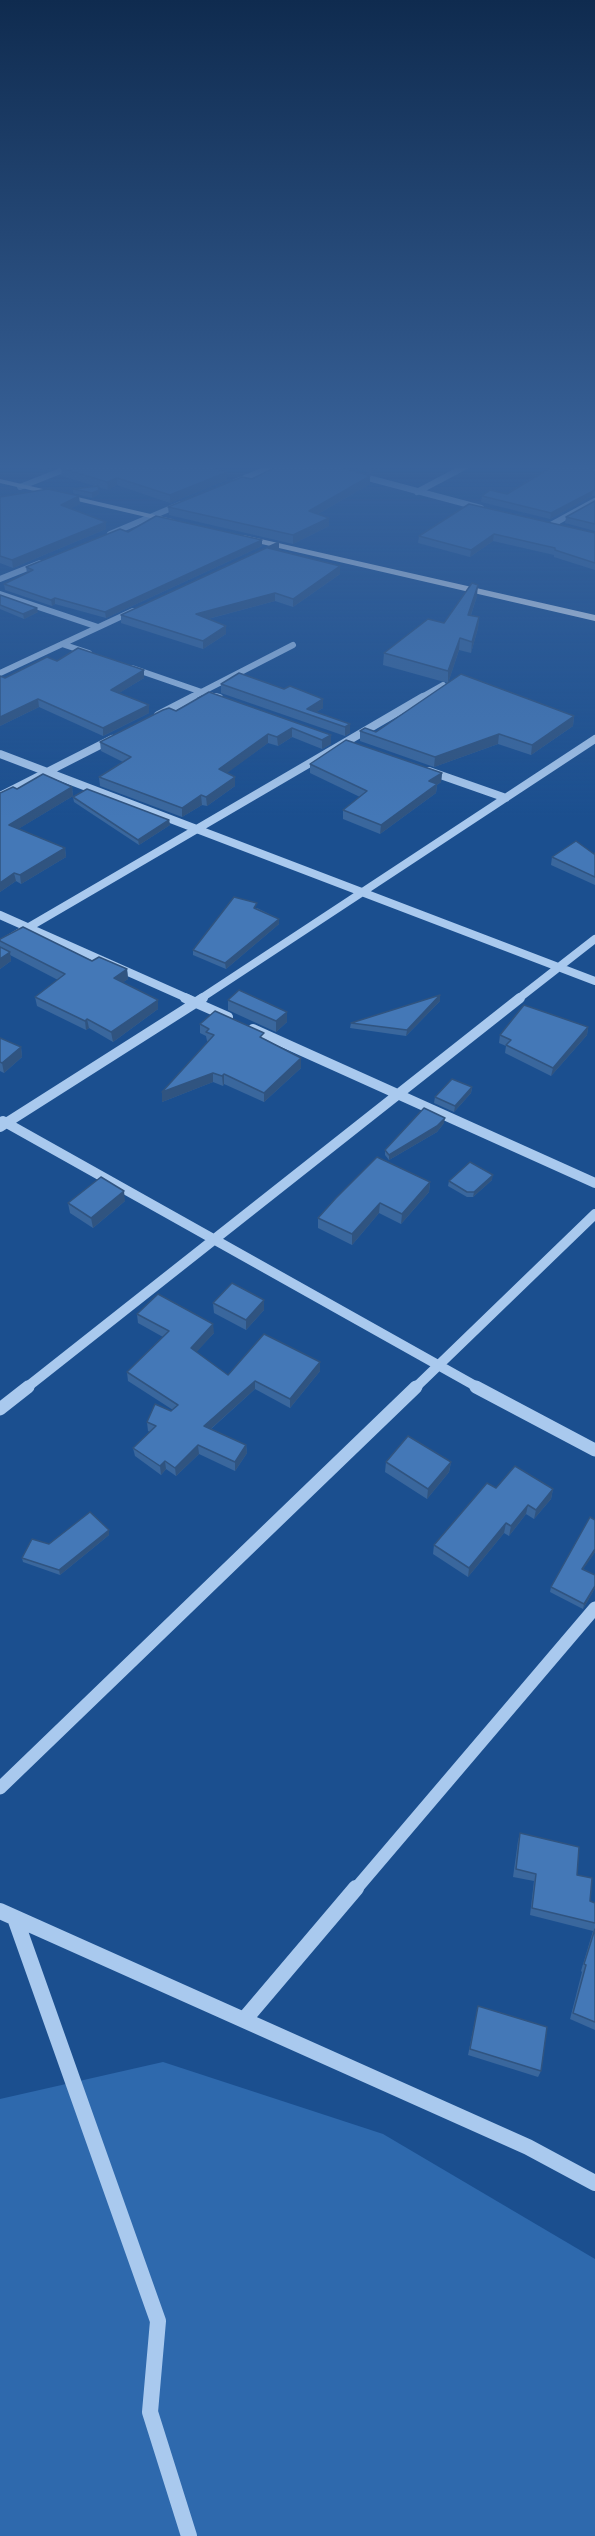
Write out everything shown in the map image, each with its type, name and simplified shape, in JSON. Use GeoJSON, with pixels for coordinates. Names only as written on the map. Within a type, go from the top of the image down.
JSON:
{"type":"FeatureCollection","features":[{"type":"Feature","properties":{"kind":"main road"},"geometry":{"type":"LineString","coordinates":[[440,582],[595,618]]}},
{"type":"Feature","properties":{"kind":"street"},"geometry":{"type":"LineString","coordinates":[[0,594],[98,627]]}},
{"type":"Feature","properties":{"kind":"street"},"geometry":{"type":"LineString","coordinates":[[0,673],[140,608]]}},
{"type":"Feature","properties":{"kind":"street"},"geometry":{"type":"LineString","coordinates":[[62,644],[94,655]]}},
{"type":"Feature","properties":{"kind":"street"},"geometry":{"type":"LineString","coordinates":[[150,719],[293,645]]}},
{"type":"Feature","properties":{"kind":"street"},"geometry":{"type":"LineString","coordinates":[[127,666],[224,700]]}},
{"type":"Feature","properties":{"kind":"street"},"geometry":{"type":"LineString","coordinates":[[0,944],[443,685]]}},
{"type":"Feature","properties":{"kind":"street"},"geometry":{"type":"LineString","coordinates":[[0,796],[119,735]]}},
{"type":"Feature","properties":{"kind":"street"},"geometry":{"type":"LineString","coordinates":[[334,738],[356,746]]}},
{"type":"Feature","properties":{"kind":"street"},"geometry":{"type":"LineString","coordinates":[[595,739],[195,1002],[3,1123],[437,1365],[595,1450]]}},
{"type":"Feature","properties":{"kind":"street"},"geometry":{"type":"LineString","coordinates":[[0,754],[595,981]]}},
{"type":"Feature","properties":{"kind":"street"},"geometry":{"type":"LineString","coordinates":[[420,768],[506,798]]}},
{"type":"Feature","properties":{"kind":"street"},"geometry":{"type":"LineString","coordinates":[[0,915],[238,1022]]}},
{"type":"Feature","properties":{"kind":"street"},"geometry":{"type":"LineString","coordinates":[[0,1409],[595,939]]}},
{"type":"Feature","properties":{"kind":"street"},"geometry":{"type":"LineString","coordinates":[[249,1027],[595,1183]]}},
{"type":"Feature","properties":{"kind":"street"},"geometry":{"type":"LineString","coordinates":[[0,1788],[595,1214]]}},
{"type":"Feature","properties":{"kind":"street"},"geometry":{"type":"LineString","coordinates":[[244,2020],[595,1608]]}},
{"type":"Feature","properties":{"kind":"street"},"geometry":{"type":"LineString","coordinates":[[7,1914],[528,2147],[595,2183]]}},
{"type":"Feature","properties":{"kind":"street"},"geometry":{"type":"LineString","coordinates":[[7,1914],[158,2321],[150,2412],[189,2536]]}},
{"type":"Feature","properties":{"kind":"shaded area"},"geometry":{"type":"Polygon","coordinates":[[[163,2062],[383,2134],[595,2259],[595,2536],[0,2536],[0,2099],[163,2062]]]}},
{"type":"Feature","properties":{"kind":"building"},"geometry":{"type":"Polygon","coordinates":[[[170,582],[105,612],[55,598],[51,600],[4,584],[170,582]]]}},
{"type":"Feature","properties":{"kind":"building"},"geometry":{"type":"Polygon","coordinates":[[[192,582],[317,582],[293,599],[275,593],[196,614],[226,626],[203,641],[121,615],[192,582]]]}},
{"type":"Feature","properties":{"kind":"building"},"geometry":{"type":"Polygon","coordinates":[[[472,583],[478,585],[468,615],[479,617],[472,642],[460,638],[448,671],[384,653],[428,619],[444,623],[472,583]]]}},
{"type":"Feature","properties":{"kind":"building"},"geometry":{"type":"Polygon","coordinates":[[[0,595],[37,608],[23,614],[0,605],[0,595]]]}},
{"type":"Feature","properties":{"kind":"building"},"geometry":{"type":"Polygon","coordinates":[[[78,648],[144,670],[111,690],[149,705],[103,728],[38,699],[0,717],[0,676],[5,678],[47,657],[57,661],[78,648]]]}},
{"type":"Feature","properties":{"kind":"building"},"geometry":{"type":"Polygon","coordinates":[[[239,673],[284,689],[290,686],[323,699],[307,709],[350,724],[345,727],[221,684],[239,673]]]}},
{"type":"Feature","properties":{"kind":"building"},"geometry":{"type":"Polygon","coordinates":[[[461,674],[574,716],[532,745],[499,734],[435,757],[360,731],[365,728],[376,732],[461,674]]]}},
{"type":"Feature","properties":{"kind":"building"},"geometry":{"type":"Polygon","coordinates":[[[209,692],[331,735],[322,740],[292,728],[277,737],[268,734],[219,769],[235,777],[206,797],[201,795],[182,808],[99,777],[131,757],[100,742],[163,710],[169,708],[176,711],[209,692]]]}},
{"type":"Feature","properties":{"kind":"building"},"geometry":{"type":"Polygon","coordinates":[[[346,740],[442,773],[429,781],[437,784],[381,825],[343,810],[367,791],[310,764],[346,740]]]}},
{"type":"Feature","properties":{"kind":"building"},"geometry":{"type":"Polygon","coordinates":[[[43,774],[72,787],[9,825],[65,848],[20,875],[14,873],[0,883],[0,793],[13,787],[17,789],[43,774]]]}},
{"type":"Feature","properties":{"kind":"building"},"geometry":{"type":"Polygon","coordinates":[[[87,789],[169,820],[138,840],[73,797],[87,789]]]}},
{"type":"Feature","properties":{"kind":"building"},"geometry":{"type":"Polygon","coordinates":[[[576,841],[595,853],[595,877],[552,857],[576,841]]]}},
{"type":"Feature","properties":{"kind":"building"},"geometry":{"type":"Polygon","coordinates":[[[234,897],[257,903],[254,908],[279,919],[225,963],[193,950],[234,897]]]}},
{"type":"Feature","properties":{"kind":"building"},"geometry":{"type":"Polygon","coordinates":[[[23,927],[92,961],[99,957],[127,969],[114,978],[158,1000],[111,1032],[35,997],[65,974],[0,941],[23,927]]]}},
{"type":"Feature","properties":{"kind":"building"},"geometry":{"type":"Polygon","coordinates":[[[0,947],[10,952],[0,959],[0,947]]]}},
{"type":"Feature","properties":{"kind":"building"},"geometry":{"type":"Polygon","coordinates":[[[239,990],[287,1012],[276,1021],[228,1000],[239,990]]]}},
{"type":"Feature","properties":{"kind":"building"},"geometry":{"type":"Polygon","coordinates":[[[440,995],[407,1030],[351,1023],[440,995]]]}},
{"type":"Feature","properties":{"kind":"building"},"geometry":{"type":"Polygon","coordinates":[[[524,1005],[588,1027],[553,1068],[506,1045],[511,1040],[500,1035],[524,1005]]]}},
{"type":"Feature","properties":{"kind":"building"},"geometry":{"type":"Polygon","coordinates":[[[215,1011],[264,1033],[260,1037],[301,1058],[264,1093],[224,1074],[222,1076],[213,1073],[162,1092],[214,1035],[206,1032],[209,1029],[200,1024],[215,1011]]]}},
{"type":"Feature","properties":{"kind":"building"},"geometry":{"type":"Polygon","coordinates":[[[0,1038],[21,1047],[2,1063],[0,1062],[0,1038]]]}},
{"type":"Feature","properties":{"kind":"building"},"geometry":{"type":"Polygon","coordinates":[[[452,1079],[472,1087],[455,1106],[435,1097],[452,1079]]]}},
{"type":"Feature","properties":{"kind":"building"},"geometry":{"type":"Polygon","coordinates":[[[424,1108],[445,1118],[437,1126],[389,1155],[385,1150],[424,1108]]]}},
{"type":"Feature","properties":{"kind":"building"},"geometry":{"type":"Polygon","coordinates":[[[377,1157],[430,1182],[402,1214],[380,1203],[352,1234],[318,1218],[336,1198],[377,1157]]]}},
{"type":"Feature","properties":{"kind":"building"},"geometry":{"type":"Polygon","coordinates":[[[470,1162],[493,1175],[474,1192],[467,1192],[449,1181],[470,1162]]]}},
{"type":"Feature","properties":{"kind":"building"},"geometry":{"type":"Polygon","coordinates":[[[101,1177],[124,1191],[91,1218],[68,1203],[101,1177]]]}},
{"type":"Feature","properties":{"kind":"building"},"geometry":{"type":"Polygon","coordinates":[[[232,1283],[264,1300],[246,1320],[213,1303],[232,1283]]]}},
{"type":"Feature","properties":{"kind":"building"},"geometry":{"type":"Polygon","coordinates":[[[158,1294],[213,1324],[191,1348],[228,1375],[264,1334],[320,1362],[290,1399],[255,1381],[204,1426],[246,1445],[235,1462],[198,1445],[175,1468],[165,1461],[160,1466],[133,1448],[156,1426],[147,1422],[155,1404],[171,1411],[178,1405],[127,1372],[169,1331],[137,1314],[158,1294]]]}},
{"type":"Feature","properties":{"kind":"building"},"geometry":{"type":"Polygon","coordinates":[[[408,1436],[451,1462],[428,1489],[386,1462],[408,1436]]]}},
{"type":"Feature","properties":{"kind":"building"},"geometry":{"type":"Polygon","coordinates":[[[515,1466],[553,1489],[536,1510],[528,1505],[511,1526],[506,1523],[469,1568],[434,1545],[487,1483],[496,1488],[515,1466]]]}},
{"type":"Feature","properties":{"kind":"building"},"geometry":{"type":"Polygon","coordinates":[[[90,1512],[109,1530],[59,1570],[22,1558],[32,1539],[49,1544],[90,1512]]]}},
{"type":"Feature","properties":{"kind":"building"},"geometry":{"type":"Polygon","coordinates":[[[590,1517],[595,1520],[595,1549],[582,1569],[595,1575],[595,1586],[584,1604],[551,1587],[590,1517]]]}},
{"type":"Feature","properties":{"kind":"building"},"geometry":{"type":"Polygon","coordinates":[[[520,1833],[579,1847],[577,1875],[592,1878],[590,1901],[595,1903],[595,1923],[532,1908],[536,1874],[516,1869],[520,1833]]]}},
{"type":"Feature","properties":{"kind":"building"},"geometry":{"type":"Polygon","coordinates":[[[595,1929],[595,2022],[573,2013],[595,1929]]]}},
{"type":"Feature","properties":{"kind":"building"},"geometry":{"type":"Polygon","coordinates":[[[478,2006],[547,2027],[541,2071],[470,2049],[478,2006]]]}}]}
